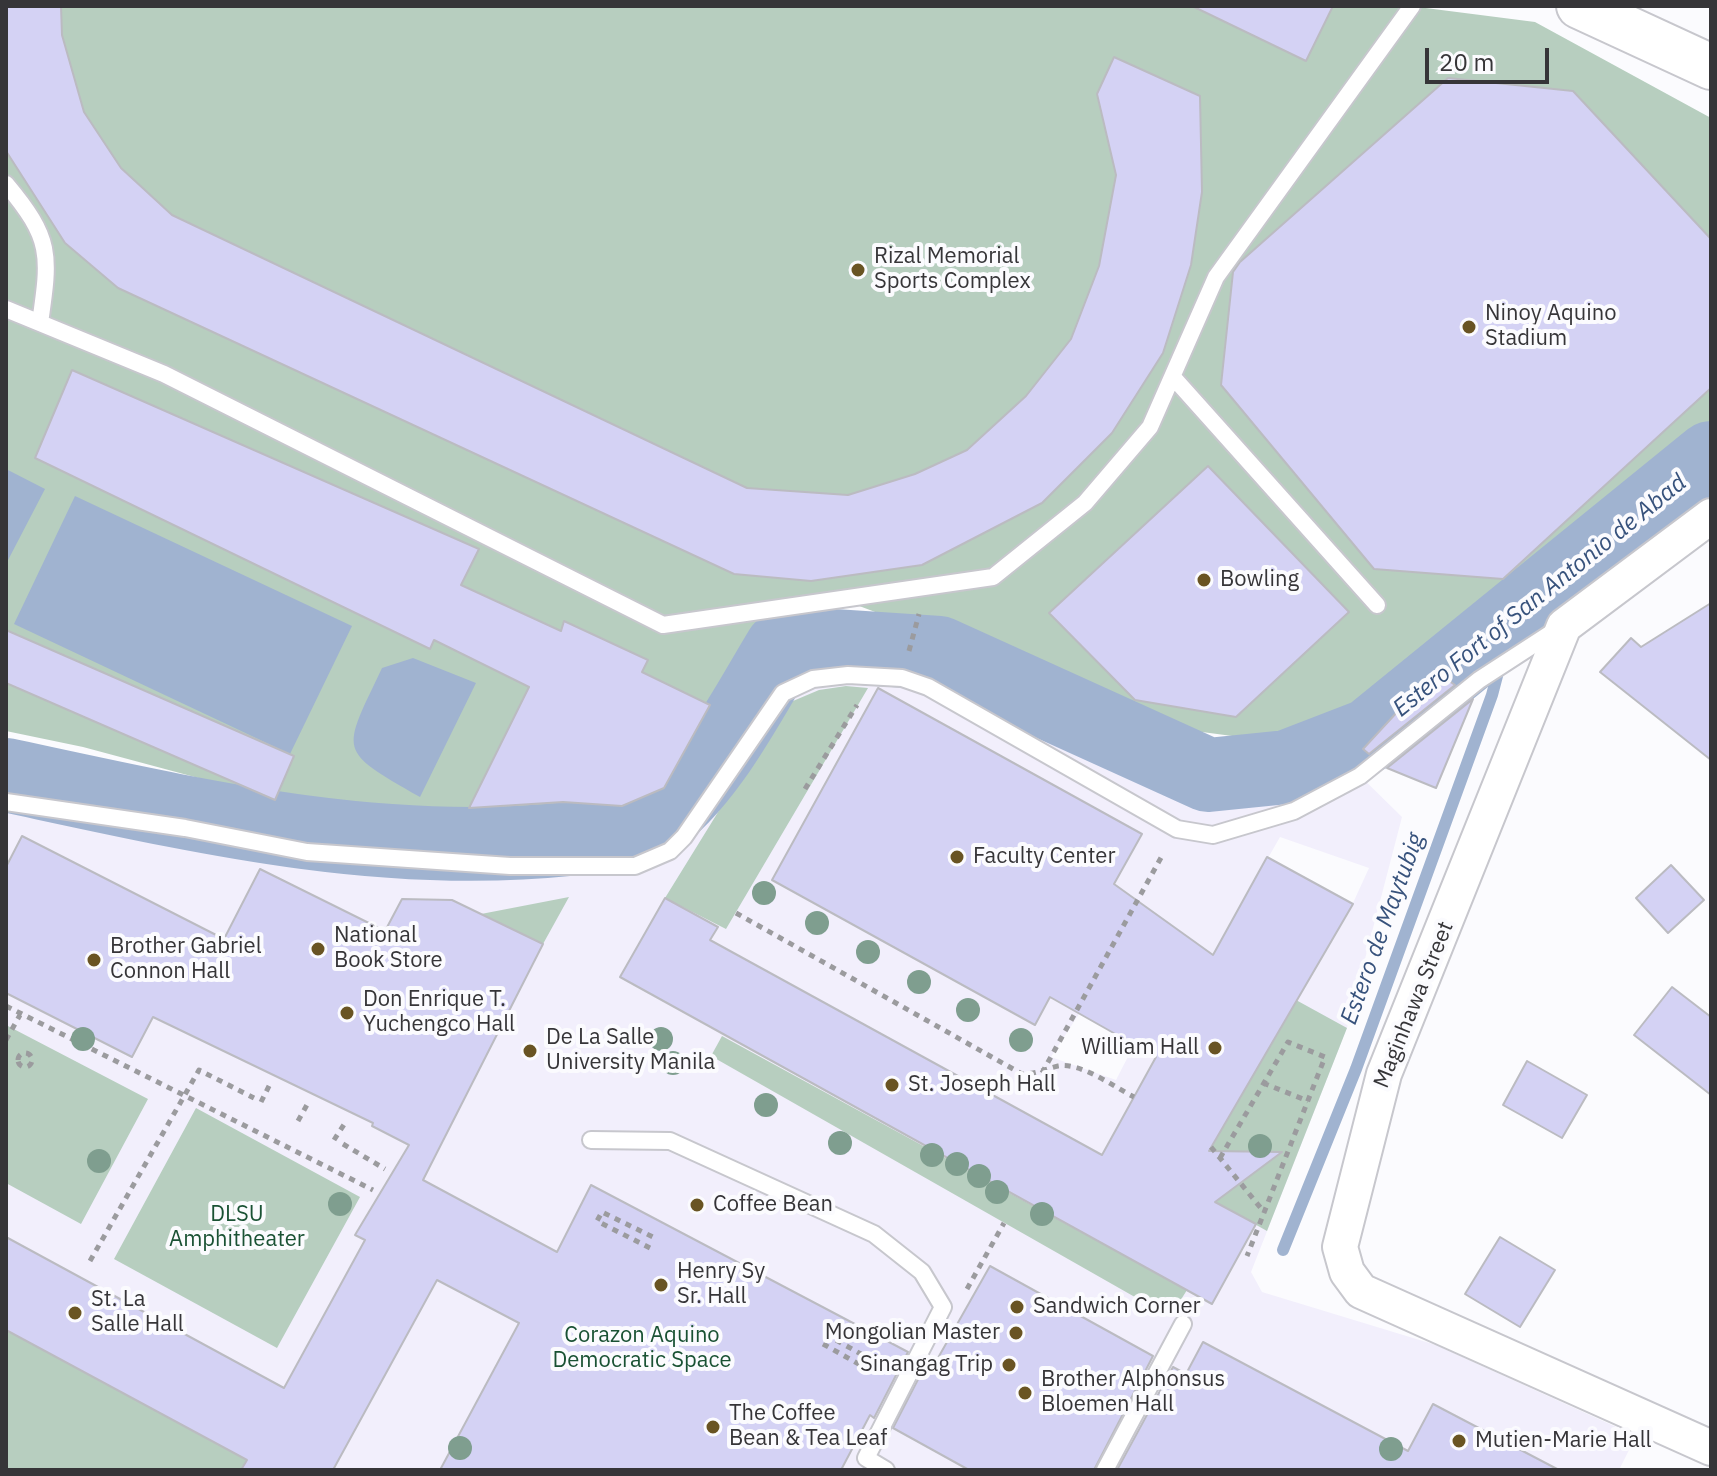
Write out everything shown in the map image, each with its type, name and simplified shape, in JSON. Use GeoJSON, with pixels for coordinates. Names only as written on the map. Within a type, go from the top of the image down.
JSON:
{"type":"FeatureCollection","features":[{"type":"Feature","properties":{"kind":"street"},"geometry":{"type":"LineString","coordinates":[[1579,6],[1711,67]]}},
{"type":"Feature","properties":{"kind":"street"},"geometry":{"type":"LineString","coordinates":[[1564,626],[1711,516]]}},
{"type":"Feature","properties":{"kind":"street","name":"Maginhawa Street"},"geometry":{"type":"LineString","coordinates":[[1564,626],[1384,1074],[1340,1247],[1347,1272],[1361,1291],[1711,1448]]}},
{"type":"Feature","properties":{"kind":"lane"},"geometry":{"type":"LineString","coordinates":[[6,309],[164,374],[663,625],[993,577],[1085,503],[1150,427],[1216,277],[1412,6]]}},
{"type":"Feature","properties":{"kind":"lane"},"geometry":{"type":"LineString","coordinates":[[6,184],[38,228],[47,249],[49,263],[40,323]]}},
{"type":"Feature","properties":{"kind":"lane"},"geometry":{"type":"LineString","coordinates":[[1173,377],[1377,605]]}},
{"type":"Feature","properties":{"kind":"lane"},"geometry":{"type":"LineString","coordinates":[[6,802],[185,828],[307,852],[510,866],[635,866],[670,851],[684,837],[783,693],[813,679],[848,675],[902,678],[928,687],[1177,829],[1213,835],[1294,811],[1360,776],[1479,680],[1520,650],[1564,626]]}},
{"type":"Feature","properties":{"kind":"lane"},"geometry":{"type":"LineString","coordinates":[[591,1140],[670,1141],[874,1234],[922,1272],[943,1307],[866,1458],[886,1470]]}},
{"type":"Feature","properties":{"kind":"lane"},"geometry":{"type":"LineString","coordinates":[[1105,1470],[1183,1324]]}},
{"type":"Feature","properties":{"kind":"path"},"geometry":{"type":"LineString","coordinates":[[906,662],[919,614]]}},
{"type":"Feature","properties":{"kind":"path"},"geometry":{"type":"LineString","coordinates":[[805,789],[875,677]]}},
{"type":"Feature","properties":{"kind":"path"},"geometry":{"type":"LineString","coordinates":[[1042,1074],[1177,829]]}},
{"type":"Feature","properties":{"kind":"path"},"geometry":{"type":"LineString","coordinates":[[736,913],[1022,1074],[1042,1074],[1059,1066],[1074,1067],[1134,1097]]}},
{"type":"Feature","properties":{"kind":"path"},"geometry":{"type":"LineString","coordinates":[[6,1006],[373,1190]]}},
{"type":"Feature","properties":{"kind":"path"},"geometry":{"type":"LineString","coordinates":[[6,1039],[20,1015]]}},
{"type":"Feature","properties":{"kind":"path"},"geometry":{"type":"LineString","coordinates":[[1220,1158],[1288,1042],[1325,1057],[1247,1256]]}},
{"type":"Feature","properties":{"kind":"path"},"geometry":{"type":"LineString","coordinates":[[90,1261],[199,1070],[254,1098]]}},
{"type":"Feature","properties":{"kind":"path"},"geometry":{"type":"LineString","coordinates":[[261,1102],[271,1082]]}},
{"type":"Feature","properties":{"kind":"path"},"geometry":{"type":"LineString","coordinates":[[1263,1083],[1308,1101]]}},
{"type":"Feature","properties":{"kind":"path"},"geometry":{"type":"LineString","coordinates":[[298,1121],[308,1103]]}},
{"type":"Feature","properties":{"kind":"path"},"geometry":{"type":"LineString","coordinates":[[334,1140],[345,1123]]}},
{"type":"Feature","properties":{"kind":"path"},"geometry":{"type":"LineString","coordinates":[[343,1144],[385,1169]]}},
{"type":"Feature","properties":{"kind":"path"},"geometry":{"type":"LineString","coordinates":[[1211,1147],[1264,1212]]}},
{"type":"Feature","properties":{"kind":"path"},"geometry":{"type":"LineString","coordinates":[[650,1248],[597,1221],[602,1212],[655,1238]]}},
{"type":"Feature","properties":{"kind":"path"},"geometry":{"type":"LineString","coordinates":[[943,1307],[960,1302],[1004,1223]]}},
{"type":"Feature","properties":{"kind":"path"},"geometry":{"type":"LineString","coordinates":[[823,1344],[873,1372],[877,1363],[827,1335]]}},
{"type":"Feature","properties":{"kind":"shaded area","name":"De La Salle University Manila"},"geometry":{"type":"Polygon","coordinates":[[[858,642],[1183,788],[1345,761],[1402,817],[1347,1028],[1251,1272],[1262,1292],[1436,1345],[1636,1436],[1619,1470],[6,1470],[6,771],[202,814],[216,784],[370,854],[640,841],[688,820],[802,663],[834,643],[858,642]],[[1280,837],[1268,858],[1353,903],[1369,868],[1280,837]],[[1079,1014],[1051,1057],[1116,1080],[1134,1045],[1079,1014]]]}},
{"type":"Feature","properties":{"kind":"green space","name":"Rizal Memorial Sports Complex"},"geometry":{"type":"Polygon","coordinates":[[[6,6],[1410,6],[1535,22],[1711,118],[1711,421],[1364,704],[1270,741],[1187,730],[854,604],[797,612],[765,637],[736,690],[656,812],[340,816],[83,747],[6,731],[6,6]]]}},
{"type":"Feature","properties":{"kind":"green space"},"geometry":{"type":"Polygon","coordinates":[[[846,686],[868,688],[726,929],[665,898],[770,728],[793,701],[819,690],[846,686]]]}},
{"type":"Feature","properties":{"kind":"green space"},"geometry":{"type":"Polygon","coordinates":[[[569,897],[543,944],[481,914],[569,897]]]}},
{"type":"Feature","properties":{"kind":"green space"},"geometry":{"type":"Polygon","coordinates":[[[1296,1000],[1347,1028],[1267,1231],[1203,1195],[1192,1179],[1296,1000]]]}},
{"type":"Feature","properties":{"kind":"green space"},"geometry":{"type":"Polygon","coordinates":[[[6,1025],[148,1099],[81,1224],[6,1183],[6,1025]]]}},
{"type":"Feature","properties":{"kind":"green space"},"geometry":{"type":"Polygon","coordinates":[[[722,1036],[1187,1290],[1170,1317],[711,1056],[722,1036]]]}},
{"type":"Feature","properties":{"kind":"green space","name":"DLSU Amphitheater"},"geometry":{"type":"Polygon","coordinates":[[[196,1108],[360,1197],[277,1348],[114,1259],[196,1108]]]}},
{"type":"Feature","properties":{"kind":"green space"},"geometry":{"type":"Polygon","coordinates":[[[6,1330],[247,1460],[241,1470],[6,1470],[6,1330]]]}},
{"type":"Feature","properties":{"kind":"water"},"geometry":{"type":"Polygon","coordinates":[[[6,469],[45,489],[6,564],[6,469]]]}},
{"type":"Feature","properties":{"kind":"water"},"geometry":{"type":"Polygon","coordinates":[[[75,496],[352,626],[290,754],[14,624],[75,496]]]}},
{"type":"Feature","properties":{"kind":"water"},"geometry":{"type":"Polygon","coordinates":[[[413,658],[476,683],[420,797],[373,769],[354,746],[359,717],[382,668],[413,658]]]}},
{"type":"Feature","properties":{"kind":"building"},"geometry":{"type":"Polygon","coordinates":[[[6,6],[61,6],[62,35],[84,112],[121,168],[172,215],[747,488],[848,495],[915,474],[967,450],[1026,396],[1071,339],[1099,266],[1116,175],[1097,94],[1114,57],[1200,96],[1202,192],[1191,265],[1163,353],[1112,433],[1042,503],[922,565],[811,581],[734,574],[118,288],[65,243],[6,151],[6,6]]]}},
{"type":"Feature","properties":{"kind":"building"},"geometry":{"type":"Polygon","coordinates":[[[1192,6],[1333,6],[1306,61],[1192,6]]]}},
{"type":"Feature","properties":{"kind":"building","name":"Ninoy Aquino Stadium"},"geometry":{"type":"Polygon","coordinates":[[[1448,78],[1573,91],[1711,239],[1711,388],[1503,579],[1374,569],[1221,385],[1233,272],[1240,262],[1448,78]]]}},
{"type":"Feature","properties":{"kind":"building"},"geometry":{"type":"Polygon","coordinates":[[[72,370],[479,549],[461,585],[561,631],[564,621],[648,660],[642,672],[710,705],[664,788],[622,806],[563,802],[469,808],[529,687],[434,640],[430,649],[35,458],[72,370]]]}},
{"type":"Feature","properties":{"kind":"building"},"geometry":{"type":"Polygon","coordinates":[[[1208,466],[1349,612],[1236,717],[1135,700],[1049,613],[1208,466]]]}},
{"type":"Feature","properties":{"kind":"building"},"geometry":{"type":"Polygon","coordinates":[[[1711,603],[1711,760],[1600,672],[1631,638],[1641,647],[1711,603]]]}},
{"type":"Feature","properties":{"kind":"building"},"geometry":{"type":"Polygon","coordinates":[[[6,630],[294,756],[275,800],[6,683],[6,630]]]}},
{"type":"Feature","properties":{"kind":"building"},"geometry":{"type":"Polygon","coordinates":[[[1435,671],[1455,685],[1369,754],[1363,749],[1435,671]]]}},
{"type":"Feature","properties":{"kind":"building"},"geometry":{"type":"Polygon","coordinates":[[[878,688],[1142,834],[1114,884],[1213,955],[1267,857],[1353,904],[1209,1151],[1282,1152],[1215,1202],[1256,1224],[1212,1304],[620,977],[665,898],[718,927],[710,940],[1102,1155],[1156,1057],[1050,997],[1035,1025],[772,880],[878,688]]]}},
{"type":"Feature","properties":{"kind":"building"},"geometry":{"type":"Polygon","coordinates":[[[1473,699],[1436,788],[1387,768],[1473,699]]]}},
{"type":"Feature","properties":{"kind":"building"},"geometry":{"type":"Polygon","coordinates":[[[22,836],[224,939],[260,869],[385,931],[402,899],[452,900],[543,944],[423,1180],[557,1252],[591,1185],[908,1352],[874,1418],[870,1415],[841,1470],[440,1470],[519,1323],[437,1280],[333,1470],[241,1470],[247,1460],[6,1330],[6,1237],[284,1388],[365,1240],[355,1235],[409,1145],[372,1126],[373,1123],[153,1017],[132,1057],[6,993],[6,867],[22,836]]]}},
{"type":"Feature","properties":{"kind":"building"},"geometry":{"type":"Polygon","coordinates":[[[1671,865],[1704,900],[1668,933],[1636,898],[1671,865]]]}},
{"type":"Feature","properties":{"kind":"building"},"geometry":{"type":"Polygon","coordinates":[[[1672,987],[1711,1017],[1711,1095],[1634,1035],[1672,987]]]}},
{"type":"Feature","properties":{"kind":"building"},"geometry":{"type":"Polygon","coordinates":[[[1527,1061],[1587,1095],[1562,1138],[1503,1105],[1527,1061]]]}},
{"type":"Feature","properties":{"kind":"building"},"geometry":{"type":"Polygon","coordinates":[[[1500,1237],[1555,1270],[1520,1327],[1465,1294],[1500,1237]]]}},
{"type":"Feature","properties":{"kind":"building","name":"Brother Alphonsus Bloemen Hall"},"geometry":{"type":"Polygon","coordinates":[[[990,1266],[1153,1356],[1094,1470],[969,1470],[893,1428],[927,1362],[934,1365],[990,1266]]]}},
{"type":"Feature","properties":{"kind":"building"},"geometry":{"type":"Polygon","coordinates":[[[1203,1342],[1408,1451],[1433,1404],[1559,1470],[1117,1470],[1173,1367],[1186,1374],[1203,1342]]]}},
{"type":"Feature","properties":{"kind":"waterway","name":"Estero Fort of San Antonio de Abad"},"geometry":{"type":"LineString","coordinates":[[6,775],[216,818],[356,838],[497,844],[623,834],[652,823],[691,788],[740,719],[781,649],[833,646],[939,653],[1208,775],[1287,767],[1370,735],[1711,458]]}},
{"type":"Feature","properties":{"kind":"waterway","name":"Estero de Maytubig"},"geometry":{"type":"LineString","coordinates":[[1283,1250],[1356,1069],[1492,695],[1512,619]]}},
{"type":"Feature","properties":{"kind":"place","name":"Rizal Memorial Sports Complex"},"geometry":{"type":"Point","coordinates":[858,270]}},
{"type":"Feature","properties":{"kind":"place","name":"Ninoy Aquino Stadium"},"geometry":{"type":"Point","coordinates":[1469,327]}},
{"type":"Feature","properties":{"kind":"place","name":"Bowling"},"geometry":{"type":"Point","coordinates":[1204,580]}},
{"type":"Feature","properties":{"kind":"place","name":"Faculty Center"},"geometry":{"type":"Point","coordinates":[957,857]}},
{"type":"Feature","properties":{"kind":"place","name":"National Book Store"},"geometry":{"type":"Point","coordinates":[318,949]}},
{"type":"Feature","properties":{"kind":"place","name":"Brother Gabriel Connon Hall"},"geometry":{"type":"Point","coordinates":[94,960]}},
{"type":"Feature","properties":{"kind":"place","name":"Don Enrique T. Yuchengco Hall"},"geometry":{"type":"Point","coordinates":[347,1013]}},
{"type":"Feature","properties":{"kind":"place","name":"William Hall"},"geometry":{"type":"Point","coordinates":[1215,1048]}},
{"type":"Feature","properties":{"kind":"place","name":"De La Salle University Manila"},"geometry":{"type":"Point","coordinates":[530,1051]}},
{"type":"Feature","properties":{"kind":"place","name":"St. Joseph Hall"},"geometry":{"type":"Point","coordinates":[892,1085]}},
{"type":"Feature","properties":{"kind":"place","name":"Coffee Bean"},"geometry":{"type":"Point","coordinates":[697,1205]}},
{"type":"Feature","properties":{"kind":"place","name":"Henry Sy Sr. Hall"},"geometry":{"type":"Point","coordinates":[661,1285]}},
{"type":"Feature","properties":{"kind":"place","name":"Sandwich Corner"},"geometry":{"type":"Point","coordinates":[1017,1307]}},
{"type":"Feature","properties":{"kind":"place","name":"St. La Salle Hall"},"geometry":{"type":"Point","coordinates":[75,1313]}},
{"type":"Feature","properties":{"kind":"place","name":"Mongolian Master"},"geometry":{"type":"Point","coordinates":[1016,1333]}},
{"type":"Feature","properties":{"kind":"place","name":"Sinangag Trip"},"geometry":{"type":"Point","coordinates":[1009,1365]}},
{"type":"Feature","properties":{"kind":"place","name":"Brother Alphonsus Bloemen Hall"},"geometry":{"type":"Point","coordinates":[1025,1393]}},
{"type":"Feature","properties":{"kind":"place","name":"The Coffee Bean & Tea Leaf"},"geometry":{"type":"Point","coordinates":[713,1427]}},
{"type":"Feature","properties":{"kind":"place","name":"Mutien-Marie Hall"},"geometry":{"type":"Point","coordinates":[1459,1441]}},
{"type":"Feature","properties":{"kind":"park label","name":"Corazon Aquino Democratic Space"},"geometry":{"type":"Point","coordinates":[642,1348]}}]}
